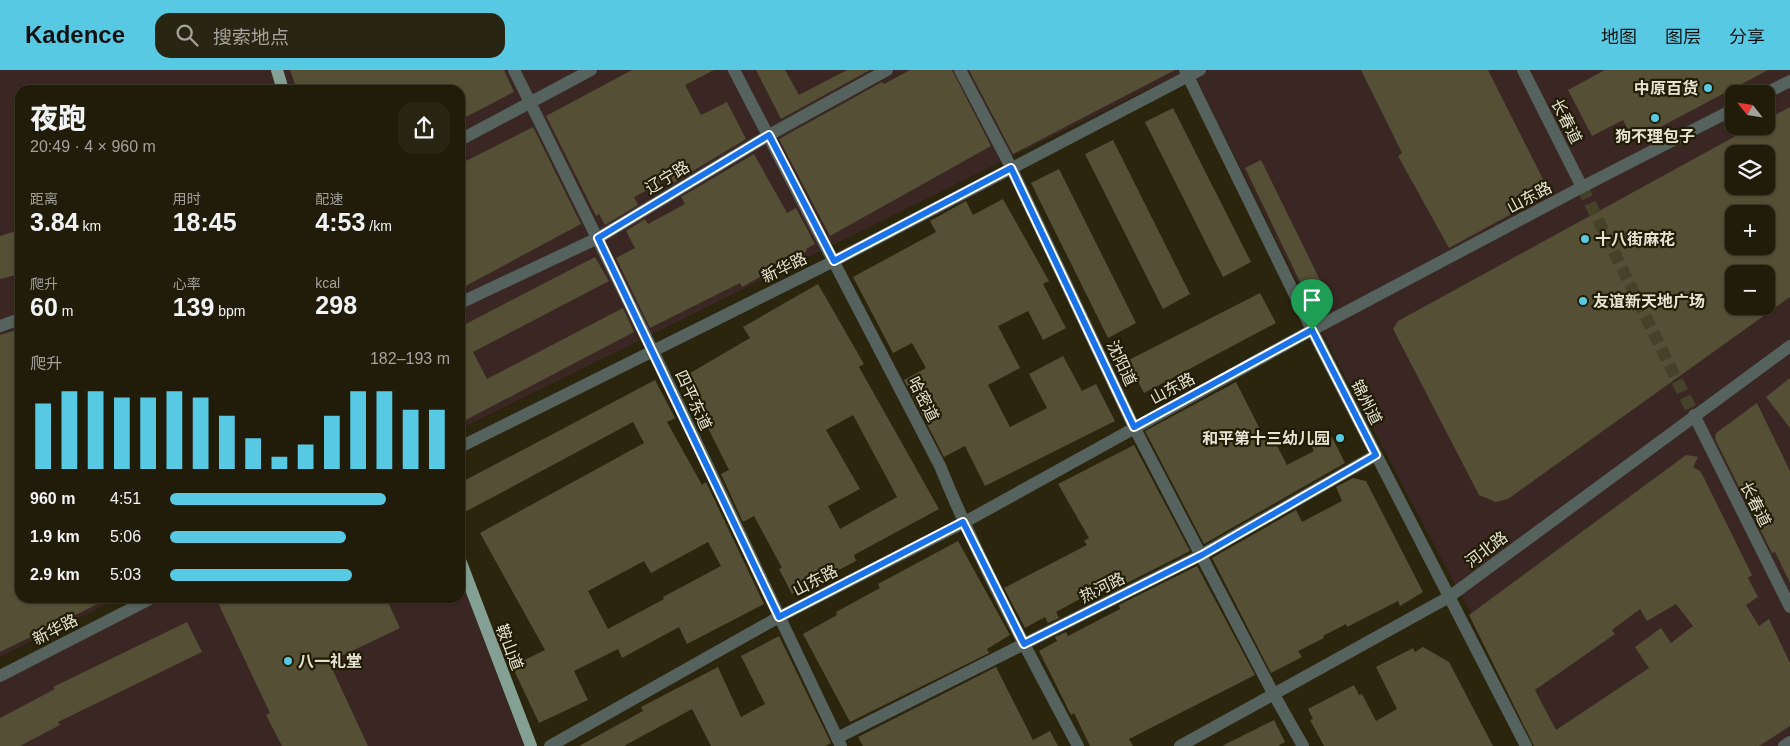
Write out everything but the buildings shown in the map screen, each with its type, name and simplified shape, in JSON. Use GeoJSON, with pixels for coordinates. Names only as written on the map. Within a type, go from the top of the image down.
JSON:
{"type":"FeatureCollection","features":[{"type":"Feature","properties":{"kind":"main road"},"geometry":{"type":"LineString","coordinates":[[277,70],[282,85]]}},
{"type":"Feature","properties":{"kind":"main road","name":"鞍山道"},"geometry":{"type":"LineString","coordinates":[[465,573],[531,746]]}},
{"type":"Feature","properties":{"kind":"street","name":"四平东道"},"geometry":{"type":"LineString","coordinates":[[514,70],[653,351],[839,742]]}},
{"type":"Feature","properties":{"kind":"street"},"geometry":{"type":"LineString","coordinates":[[465,137],[591,70]]}},
{"type":"Feature","properties":{"kind":"street","name":"哈密道"},"geometry":{"type":"LineString","coordinates":[[734,70],[940,466],[963,522],[1078,746]]}},
{"type":"Feature","properties":{"kind":"street","name":"辽宁路"},"geometry":{"type":"LineString","coordinates":[[465,301],[598,238],[769,135],[887,70]]}},
{"type":"Feature","properties":{"kind":"street","name":"沈阳道"},"geometry":{"type":"LineString","coordinates":[[960,70],[1011,168],[1134,427],[1273,694],[1303,746]]}},
{"type":"Feature","properties":{"kind":"street","name":"新华路"},"geometry":{"type":"LineString","coordinates":[[465,445],[834,261],[1186,73],[1200,70]]}},
{"type":"Feature","properties":{"kind":"street","name":"长春道"},"geometry":{"type":"LineString","coordinates":[[1523,70],[1582,187]]}},
{"type":"Feature","properties":{"kind":"street","name":"锦州道"},"geometry":{"type":"LineString","coordinates":[[1186,73],[1312,330],[1526,746]]}},
{"type":"Feature","properties":{"kind":"street"},"geometry":{"type":"LineString","coordinates":[[1775,88],[1790,81]]}},
{"type":"Feature","properties":{"kind":"street","name":"山东路"},"geometry":{"type":"LineString","coordinates":[[550,746],[779,617],[963,522],[1312,330],[1725,114]]}},
{"type":"Feature","properties":{"kind":"street"},"geometry":{"type":"LineString","coordinates":[[0,326],[15,321]]}},
{"type":"Feature","properties":{"kind":"street","name":"河北路"},"geometry":{"type":"LineString","coordinates":[[1180,746],[1449,597],[1790,346]]}},
{"type":"Feature","properties":{"kind":"street","name":"长春道"},"geometry":{"type":"LineString","coordinates":[[1694,415],[1790,607]]}},
{"type":"Feature","properties":{"kind":"street","name":"热河路"},"geometry":{"type":"LineString","coordinates":[[839,742],[1024,644],[1202,555],[1376,455]]}},
{"type":"Feature","properties":{"kind":"street","name":"新华路"},"geometry":{"type":"LineString","coordinates":[[0,676],[142,603]]}},
{"type":"Feature","properties":{"kind":"street"},"geometry":{"type":"LineString","coordinates":[[1784,746],[1790,742]]}},
{"type":"Feature","properties":{"kind":"shaded area"},"geometry":{"type":"Polygon","coordinates":[[[0,70],[1187,70],[465,427],[465,85],[15,85],[15,603],[110,603],[0,657],[0,70]]]}},
{"type":"Feature","properties":{"kind":"shaded area"},"geometry":{"type":"Polygon","coordinates":[[[1192,70],[1790,70],[1790,746],[1546,746],[1457,588],[1325,338],[1192,70]]]}},
{"type":"Feature","properties":{"kind":"shaded area"},"geometry":{"type":"Polygon","coordinates":[[[465,590],[524,746],[0,746],[0,679],[155,603],[465,603],[465,590]]]}},
{"type":"Feature","properties":{"kind":"tunnel"},"geometry":{"type":"LineString","coordinates":[[1582,187],[1694,415]]}},
{"type":"Feature","properties":{"kind":"place","name":"中原百货"},"geometry":{"type":"Point","coordinates":[1708,88]}},
{"type":"Feature","properties":{"kind":"place","name":"狗不理包子"},"geometry":{"type":"Point","coordinates":[1655,118]}},
{"type":"Feature","properties":{"kind":"place","name":"十八街麻花"},"geometry":{"type":"Point","coordinates":[1585,239]}},
{"type":"Feature","properties":{"kind":"place","name":"友谊新天地广场"},"geometry":{"type":"Point","coordinates":[1583,301]}},
{"type":"Feature","properties":{"kind":"place","name":"和平第十三幼儿园"},"geometry":{"type":"Point","coordinates":[1340,438]}},
{"type":"Feature","properties":{"kind":"place","name":"八一礼堂"},"geometry":{"type":"Point","coordinates":[288,661]}},
{"type":"Feature","properties":{"kind":"route"},"geometry":{"type":"LineString","coordinates":[[769,135],[834,261],[1011,168],[1134,427],[1312,330],[1376,455],[1202,555],[1024,644],[963,522],[779,617],[598,238],[769,135]]}}]}
